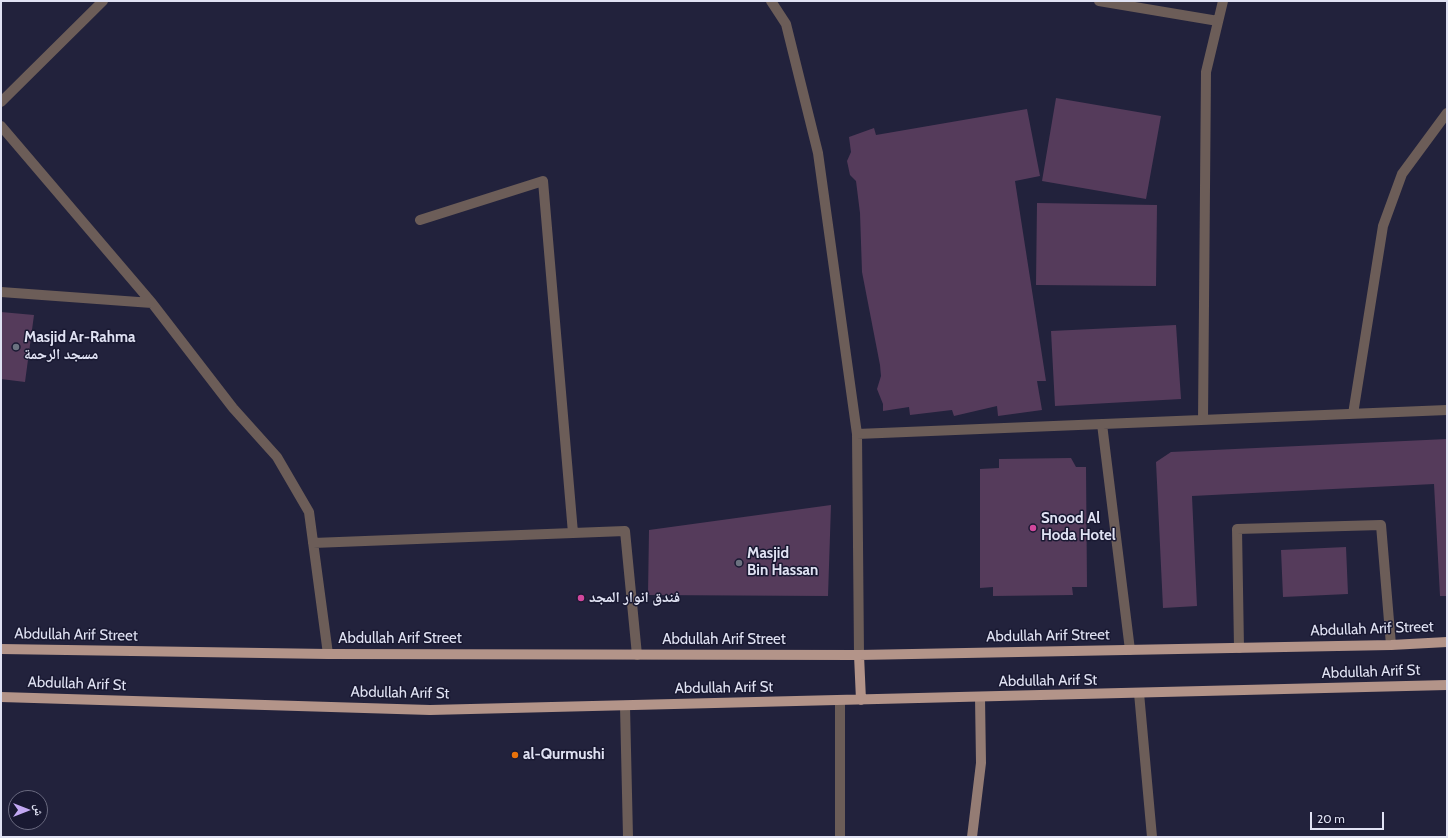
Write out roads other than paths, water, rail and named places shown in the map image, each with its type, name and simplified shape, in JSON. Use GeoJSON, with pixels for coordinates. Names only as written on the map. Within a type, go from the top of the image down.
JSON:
{"type":"FeatureCollection","features":[{"type":"Feature","properties":{"kind":"main road","name":"Abdullah Arif Street"},"geometry":{"type":"LineString","coordinates":[[1,649],[328,654],[859,655],[1391,645],[1447,642]]}},
{"type":"Feature","properties":{"kind":"main road"},"geometry":{"type":"LineString","coordinates":[[859,655],[861,700]]}},
{"type":"Feature","properties":{"kind":"main road","name":"Abdullah Arif St"},"geometry":{"type":"LineString","coordinates":[[1,697],[430,710],[1139,694],[1447,685]]}},
{"type":"Feature","properties":{"kind":"street"},"geometry":{"type":"LineString","coordinates":[[1,102],[104,1]]}},
{"type":"Feature","properties":{"kind":"street"},"geometry":{"type":"LineString","coordinates":[[771,1],[786,24],[818,153],[857,434],[859,655]]}},
{"type":"Feature","properties":{"kind":"street"},"geometry":{"type":"LineString","coordinates":[[1099,1],[1218,20]]}},
{"type":"Feature","properties":{"kind":"street"},"geometry":{"type":"LineString","coordinates":[[1203,420],[1206,72],[1223,1]]}},
{"type":"Feature","properties":{"kind":"street"},"geometry":{"type":"LineString","coordinates":[[1353,414],[1382,226],[1402,174],[1447,112]]}},
{"type":"Feature","properties":{"kind":"street"},"geometry":{"type":"LineString","coordinates":[[1,126],[152,303],[234,408],[277,458],[309,512],[328,654]]}},
{"type":"Feature","properties":{"kind":"street"},"geometry":{"type":"LineString","coordinates":[[420,220],[543,181],[573,533]]}},
{"type":"Feature","properties":{"kind":"street"},"geometry":{"type":"LineString","coordinates":[[1,292],[152,303]]}},
{"type":"Feature","properties":{"kind":"street"},"geometry":{"type":"LineString","coordinates":[[857,434],[1447,410]]}},
{"type":"Feature","properties":{"kind":"street"},"geometry":{"type":"LineString","coordinates":[[1102,424],[1130,650]]}},
{"type":"Feature","properties":{"kind":"street"},"geometry":{"type":"LineString","coordinates":[[1239,648],[1237,529],[1381,525],[1391,645]]}},
{"type":"Feature","properties":{"kind":"street"},"geometry":{"type":"LineString","coordinates":[[313,543],[625,531],[637,654]]}},
{"type":"Feature","properties":{"kind":"street"},"geometry":{"type":"LineString","coordinates":[[1139,694],[1152,837]]}},
{"type":"Feature","properties":{"kind":"street"},"geometry":{"type":"LineString","coordinates":[[972,837],[981,763],[980,697]]}},
{"type":"Feature","properties":{"kind":"street"},"geometry":{"type":"LineString","coordinates":[[840,700],[840,837]]}},
{"type":"Feature","properties":{"kind":"street"},"geometry":{"type":"LineString","coordinates":[[625,706],[628,837]]}},
{"type":"Feature","properties":{"kind":"place","name":"Masjid Ar-Rahma مسجد الرحمة"},"geometry":{"type":"Point","coordinates":[16,347]}},
{"type":"Feature","properties":{"kind":"place","name":"Snood Al Hoda Hotel"},"geometry":{"type":"Point","coordinates":[1033,528]}},
{"type":"Feature","properties":{"kind":"place","name":"Masjid Bin Hassan"},"geometry":{"type":"Point","coordinates":[739,563]}},
{"type":"Feature","properties":{"kind":"place","name":"فندق انوار المجد"},"geometry":{"type":"Point","coordinates":[581,598]}},
{"type":"Feature","properties":{"kind":"place","name":"al-Qurmushi"},"geometry":{"type":"Point","coordinates":[515,755]}}]}
